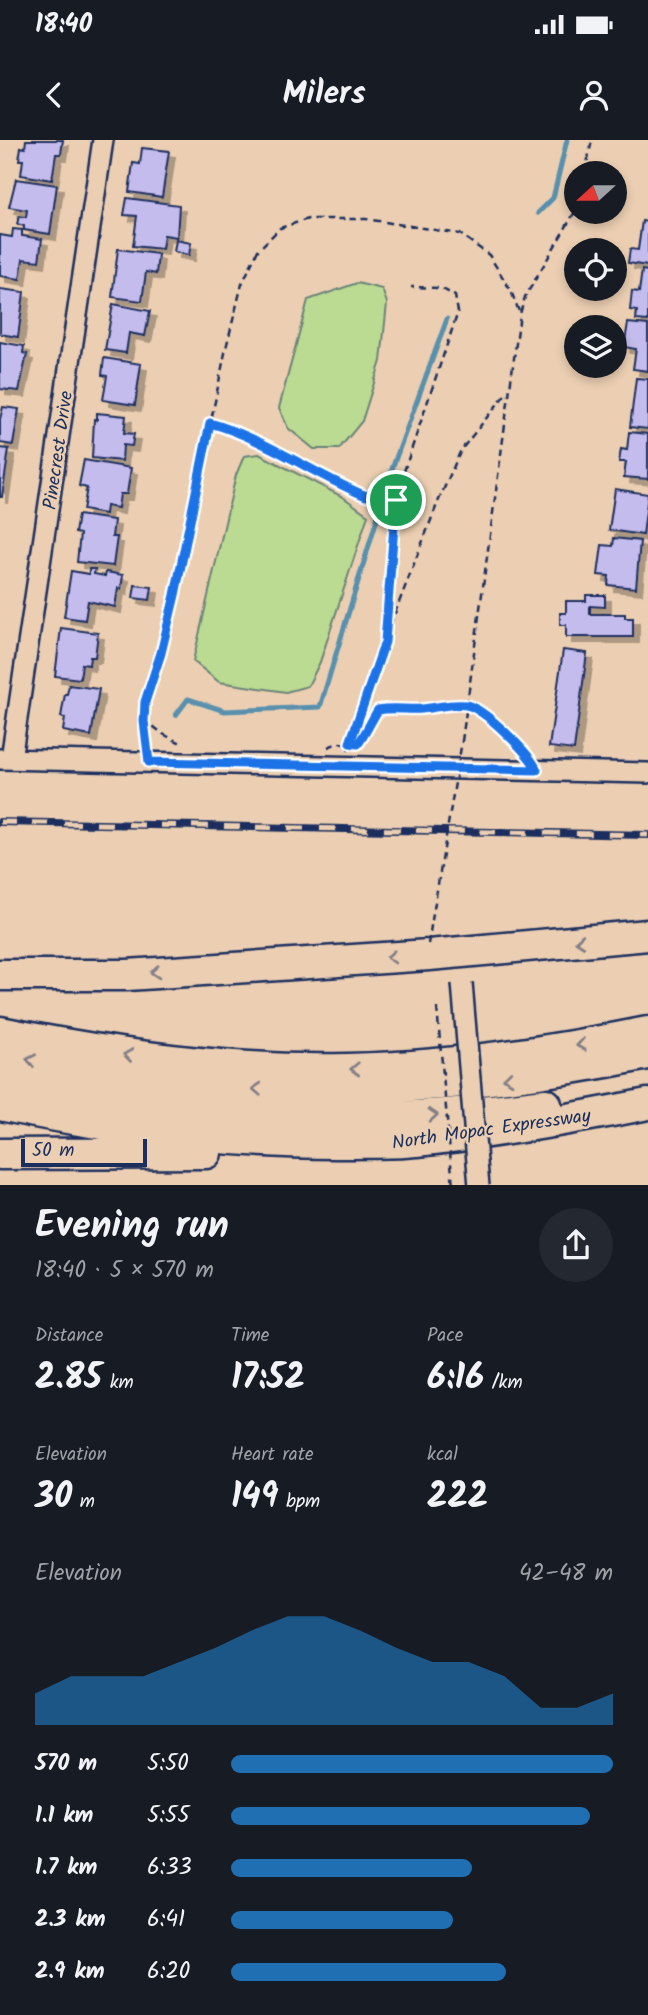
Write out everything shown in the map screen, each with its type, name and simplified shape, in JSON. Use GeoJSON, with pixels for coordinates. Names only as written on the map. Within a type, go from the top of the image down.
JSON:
{"type":"FeatureCollection","features":[{"type":"Feature","properties":{"kind":"highway"},"geometry":{"type":"LineString","coordinates":[[0,975],[127,975],[459,953],[648,935]]}},
{"type":"Feature","properties":{"kind":"highway"},"geometry":{"type":"LineString","coordinates":[[0,1032],[149,1058],[251,1067],[348,1069],[514,1056],[648,1032]]}},
{"type":"Feature","properties":{"kind":"highway"},"geometry":{"type":"LineString","coordinates":[[0,1054],[125,1077],[182,1084],[263,1090],[351,1090],[426,1087],[527,1076],[648,1054]]}},
{"type":"Feature","properties":{"kind":"highway"},"geometry":{"type":"LineString","coordinates":[[0,1084],[183,1113],[264,1118],[354,1119],[431,1116],[531,1105],[648,1087]]}},
{"type":"Feature","properties":{"kind":"highway","name":"North Mopac Expressway"},"geometry":{"type":"LineString","coordinates":[[0,1105],[142,1130],[297,1143],[415,1142],[528,1126],[648,1104]]}},
{"type":"Feature","properties":{"kind":"highway"},"geometry":{"type":"LineString","coordinates":[[0,1154],[226,1153],[297,1143]]}},
{"type":"Feature","properties":{"kind":"street","name":"Pinecrest Drive"},"geometry":{"type":"LineString","coordinates":[[5,760],[103,140]]}},
{"type":"Feature","properties":{"kind":"street"},"geometry":{"type":"LineString","coordinates":[[5,760],[648,773]]}},
{"type":"Feature","properties":{"kind":"street"},"geometry":{"type":"LineString","coordinates":[[459,953],[479,1185]]}},
{"type":"Feature","properties":{"kind":"path"},"geometry":{"type":"LineString","coordinates":[[588,161],[592,140]]}},
{"type":"Feature","properties":{"kind":"path"},"geometry":{"type":"LineString","coordinates":[[149,762],[144,719],[145,702],[161,653],[175,595],[242,284],[258,250],[280,228],[309,219],[366,219],[460,234],[489,255],[511,291],[520,314]]}},
{"type":"Feature","properties":{"kind":"path"},"geometry":{"type":"LineString","coordinates":[[428,944],[462,741],[520,314],[525,298],[568,224]]}},
{"type":"Feature","properties":{"kind":"path"},"geometry":{"type":"LineString","coordinates":[[385,642],[396,500],[458,312],[455,296],[440,288],[411,287]]}},
{"type":"Feature","properties":{"kind":"path"},"geometry":{"type":"LineString","coordinates":[[510,389],[461,450],[438,502],[350,743],[360,742],[378,710],[393,707],[404,710],[467,705],[492,719],[518,748],[532,758],[537,770]]}},
{"type":"Feature","properties":{"kind":"path"},"geometry":{"type":"LineString","coordinates":[[210,423],[262,442],[335,483],[366,496],[385,489],[396,500]]}},
{"type":"Feature","properties":{"kind":"path"},"geometry":{"type":"LineString","coordinates":[[144,719],[163,734],[185,745]]}},
{"type":"Feature","properties":{"kind":"path"},"geometry":{"type":"LineString","coordinates":[[437,1008],[453,1185]]}},
{"type":"Feature","properties":{"kind":"green space"},"geometry":{"type":"Polygon","coordinates":[[[357,283],[382,289],[387,303],[381,361],[362,421],[339,449],[314,449],[288,428],[279,408],[308,300],[357,283]]]}},
{"type":"Feature","properties":{"kind":"green space"},"geometry":{"type":"Polygon","coordinates":[[[259,454],[343,497],[368,515],[320,662],[308,686],[286,692],[219,682],[193,661],[236,475],[244,456],[259,454]]]}},
{"type":"Feature","properties":{"kind":"building"},"geometry":{"type":"Polygon","coordinates":[[[26,140],[63,140],[61,154],[56,154],[52,180],[21,175],[23,160],[19,160],[21,147],[25,148],[26,140]]]}},
{"type":"Feature","properties":{"kind":"building"},"geometry":{"type":"Polygon","coordinates":[[[142,148],[169,151],[162,197],[129,192],[133,163],[140,164],[142,148]]]}},
{"type":"Feature","properties":{"kind":"building"},"geometry":{"type":"Polygon","coordinates":[[[16,179],[57,185],[50,234],[24,230],[24,226],[17,224],[19,216],[26,217],[27,210],[9,207],[16,179]]]}},
{"type":"Feature","properties":{"kind":"building"},"geometry":{"type":"Polygon","coordinates":[[[127,198],[179,205],[177,237],[164,235],[162,249],[133,246],[137,216],[124,215],[127,198]]]}},
{"type":"Feature","properties":{"kind":"building"},"geometry":{"type":"Polygon","coordinates":[[[642,221],[648,222],[648,266],[628,263],[630,249],[638,250],[642,221]]]}},
{"type":"Feature","properties":{"kind":"building"},"geometry":{"type":"Polygon","coordinates":[[[13,229],[22,230],[22,236],[42,239],[39,261],[23,259],[20,279],[0,276],[0,235],[12,237],[13,229]]]}},
{"type":"Feature","properties":{"kind":"building"},"geometry":{"type":"Polygon","coordinates":[[[176,240],[191,243],[189,255],[174,252],[176,240]]]}},
{"type":"Feature","properties":{"kind":"building"},"geometry":{"type":"Polygon","coordinates":[[[118,249],[158,254],[156,274],[146,272],[142,301],[112,297],[118,249]]]}},
{"type":"Feature","properties":{"kind":"building"},"geometry":{"type":"Polygon","coordinates":[[[642,270],[648,271],[648,321],[636,320],[637,311],[630,310],[632,291],[639,292],[642,270]]]}},
{"type":"Feature","properties":{"kind":"building"},"geometry":{"type":"Polygon","coordinates":[[[0,289],[24,292],[18,337],[0,334],[0,289]]]}},
{"type":"Feature","properties":{"kind":"building"},"geometry":{"type":"Polygon","coordinates":[[[113,304],[150,311],[145,336],[129,333],[126,353],[105,350],[113,304]]]}},
{"type":"Feature","properties":{"kind":"building"},"geometry":{"type":"Polygon","coordinates":[[[628,323],[648,325],[648,371],[633,369],[636,349],[627,348],[628,323]]]}},
{"type":"Feature","properties":{"kind":"building"},"geometry":{"type":"Polygon","coordinates":[[[0,342],[24,346],[23,353],[27,354],[19,391],[0,389],[0,342]]]}},
{"type":"Feature","properties":{"kind":"building"},"geometry":{"type":"Polygon","coordinates":[[[104,358],[141,364],[135,405],[103,400],[107,376],[102,375],[104,358]]]}},
{"type":"Feature","properties":{"kind":"building"},"geometry":{"type":"Polygon","coordinates":[[[636,378],[648,379],[648,429],[630,427],[636,378]]]}},
{"type":"Feature","properties":{"kind":"building"},"geometry":{"type":"Polygon","coordinates":[[[3,407],[19,409],[13,445],[0,443],[3,407]]]}},
{"type":"Feature","properties":{"kind":"building"},"geometry":{"type":"Polygon","coordinates":[[[97,413],[126,416],[124,433],[134,434],[132,446],[123,445],[122,461],[92,458],[94,419],[97,420],[97,413]]]}},
{"type":"Feature","properties":{"kind":"building"},"geometry":{"type":"Polygon","coordinates":[[[629,432],[648,434],[648,479],[624,477],[626,462],[619,462],[621,449],[627,450],[629,432]]]}},
{"type":"Feature","properties":{"kind":"building"},"geometry":{"type":"Polygon","coordinates":[[[0,448],[9,449],[2,497],[0,497],[0,448]]]}},
{"type":"Feature","properties":{"kind":"building"},"geometry":{"type":"Polygon","coordinates":[[[84,460],[131,468],[127,494],[120,494],[118,508],[106,506],[105,514],[83,510],[87,488],[79,486],[84,460]]]}},
{"type":"Feature","properties":{"kind":"building"},"geometry":{"type":"Polygon","coordinates":[[[615,489],[648,494],[643,535],[609,530],[615,489]]]}},
{"type":"Feature","properties":{"kind":"building"},"geometry":{"type":"Polygon","coordinates":[[[78,515],[114,520],[112,537],[117,537],[113,566],[77,562],[80,534],[75,533],[78,515]]]}},
{"type":"Feature","properties":{"kind":"building"},"geometry":{"type":"Polygon","coordinates":[[[614,538],[640,541],[636,588],[608,585],[609,576],[598,575],[602,545],[613,546],[614,538]]]}},
{"type":"Feature","properties":{"kind":"building"},"geometry":{"type":"Polygon","coordinates":[[[89,569],[95,569],[94,574],[105,576],[106,572],[123,575],[115,607],[88,601],[85,620],[64,617],[71,571],[89,574],[89,569]]]}},
{"type":"Feature","properties":{"kind":"building"},"geometry":{"type":"Polygon","coordinates":[[[135,585],[152,587],[150,600],[133,598],[135,585]]]}},
{"type":"Feature","properties":{"kind":"building"},"geometry":{"type":"Polygon","coordinates":[[[586,595],[605,595],[605,607],[590,606],[590,614],[625,614],[625,618],[633,618],[633,637],[566,637],[566,625],[560,625],[560,613],[566,613],[566,601],[586,601],[586,595]]]}},
{"type":"Feature","properties":{"kind":"building"},"geometry":{"type":"Polygon","coordinates":[[[61,628],[98,633],[95,657],[90,657],[89,665],[82,664],[80,679],[55,676],[61,628]]]}},
{"type":"Feature","properties":{"kind":"building"},"geometry":{"type":"Polygon","coordinates":[[[563,650],[587,653],[574,750],[549,747],[563,650]]]}},
{"type":"Feature","properties":{"kind":"building"},"geometry":{"type":"Polygon","coordinates":[[[69,685],[99,689],[91,736],[63,731],[65,718],[61,717],[69,685]]]}},
{"type":"Feature","properties":{"kind":"waterway"},"geometry":{"type":"LineString","coordinates":[[538,213],[553,198],[567,140]]}},
{"type":"Feature","properties":{"kind":"waterway"},"geometry":{"type":"LineString","coordinates":[[176,715],[188,699],[225,711],[320,707],[393,466],[447,319]]}},
{"type":"Feature","properties":{"kind":"railway"},"geometry":{"type":"LineString","coordinates":[[0,822],[648,835]]}},
{"type":"Feature","properties":{"kind":"route"},"geometry":{"type":"LineString","coordinates":[[210,423],[262,442],[335,483],[366,496],[385,489],[396,500],[385,642],[350,743],[360,742],[378,710],[393,707],[404,710],[467,705],[492,719],[518,748],[532,758],[537,770],[149,762],[144,721],[145,702],[161,653],[175,595],[210,423]]}}]}
